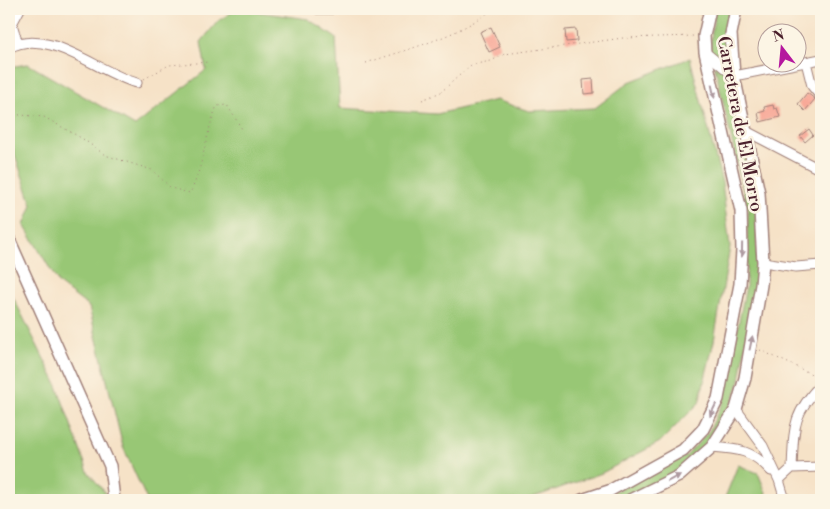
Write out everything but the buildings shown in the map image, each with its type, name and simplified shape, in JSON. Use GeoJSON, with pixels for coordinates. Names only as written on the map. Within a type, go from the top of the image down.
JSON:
{"type":"FeatureCollection","features":[{"type":"Feature","properties":{"kind":"main road","name":"Carretera de El Morro"},"geometry":{"type":"LineString","coordinates":[[582,500],[609,491],[683,450],[704,429],[718,399],[740,284],[742,250],[741,211],[705,52],[704,36],[710,9]]}},
{"type":"Feature","properties":{"kind":"main road","name":"Carretera de El Morro"},"geometry":{"type":"LineString","coordinates":[[630,500],[679,476],[712,447],[736,408],[745,378],[761,285],[763,262],[759,193],[734,76],[731,34],[736,9]]}},
{"type":"Feature","properties":{"kind":"main road"},"geometry":{"type":"LineString","coordinates":[[9,239],[110,466],[114,500]]}},
{"type":"Feature","properties":{"kind":"street"},"geometry":{"type":"LineString","coordinates":[[18,44],[12,24],[20,9]]}},
{"type":"Feature","properties":{"kind":"street"},"geometry":{"type":"LineString","coordinates":[[9,48],[18,44],[35,41],[73,53],[112,74],[137,83]]}},
{"type":"Feature","properties":{"kind":"street"},"geometry":{"type":"LineString","coordinates":[[705,52],[734,76],[758,71]]}},
{"type":"Feature","properties":{"kind":"street"},"geometry":{"type":"LineString","coordinates":[[808,62],[821,59]]}},
{"type":"Feature","properties":{"kind":"street"},"geometry":{"type":"LineString","coordinates":[[808,70],[812,86],[821,96]]}},
{"type":"Feature","properties":{"kind":"street"},"geometry":{"type":"LineString","coordinates":[[746,131],[821,170]]}},
{"type":"Feature","properties":{"kind":"street"},"geometry":{"type":"LineString","coordinates":[[763,262],[796,267],[821,265]]}},
{"type":"Feature","properties":{"kind":"street"},"geometry":{"type":"LineString","coordinates":[[792,468],[794,424],[803,403],[821,384]]}},
{"type":"Feature","properties":{"kind":"street"},"geometry":{"type":"LineString","coordinates":[[736,408],[757,435],[779,480],[785,500]]}},
{"type":"Feature","properties":{"kind":"street"},"geometry":{"type":"LineString","coordinates":[[712,447],[743,451],[758,456],[779,480]]}},
{"type":"Feature","properties":{"kind":"street"},"geometry":{"type":"LineString","coordinates":[[779,480],[792,468],[821,467]]}},
{"type":"Feature","properties":{"kind":"path"},"geometry":{"type":"LineString","coordinates":[[366,63],[438,41],[468,27],[493,9]]}},
{"type":"Feature","properties":{"kind":"path"},"geometry":{"type":"LineString","coordinates":[[422,100],[441,92],[471,65],[491,61],[505,54],[623,38],[704,36]]}},
{"type":"Feature","properties":{"kind":"path"},"geometry":{"type":"LineString","coordinates":[[137,83],[170,66],[209,62]]}},
{"type":"Feature","properties":{"kind":"path"},"geometry":{"type":"LineString","coordinates":[[9,114],[44,117],[83,139],[105,156],[152,170],[171,188],[190,193],[198,177],[210,121],[217,106],[227,105],[242,129]]}},
{"type":"Feature","properties":{"kind":"path"},"geometry":{"type":"LineString","coordinates":[[750,346],[821,378]]}},
{"type":"Feature","properties":{"kind":"green space"},"geometry":{"type":"Polygon","coordinates":[[[237,9],[308,19],[336,38],[340,108],[437,114],[496,100],[529,111],[595,108],[629,82],[690,58],[722,182],[730,247],[714,341],[699,403],[660,442],[602,473],[526,500],[147,500],[123,447],[89,307],[59,284],[24,225],[32,205],[9,137],[9,67],[28,64],[135,126],[206,70],[201,42],[218,21],[237,9]]]}},
{"type":"Feature","properties":{"kind":"green space"},"geometry":{"type":"Polygon","coordinates":[[[715,9],[730,9],[726,25],[725,48],[754,192],[757,222],[756,281],[740,380],[731,406],[708,444],[678,474],[622,500],[597,500],[686,456],[709,431],[723,402],[746,286],[748,211],[710,46],[715,9]]]}},
{"type":"Feature","properties":{"kind":"green space"},"geometry":{"type":"Polygon","coordinates":[[[9,289],[56,383],[88,472],[111,500],[9,500],[9,289]]]}},
{"type":"Feature","properties":{"kind":"green space"},"geometry":{"type":"Polygon","coordinates":[[[738,465],[758,473],[769,500],[724,500],[738,465]]]}}]}
